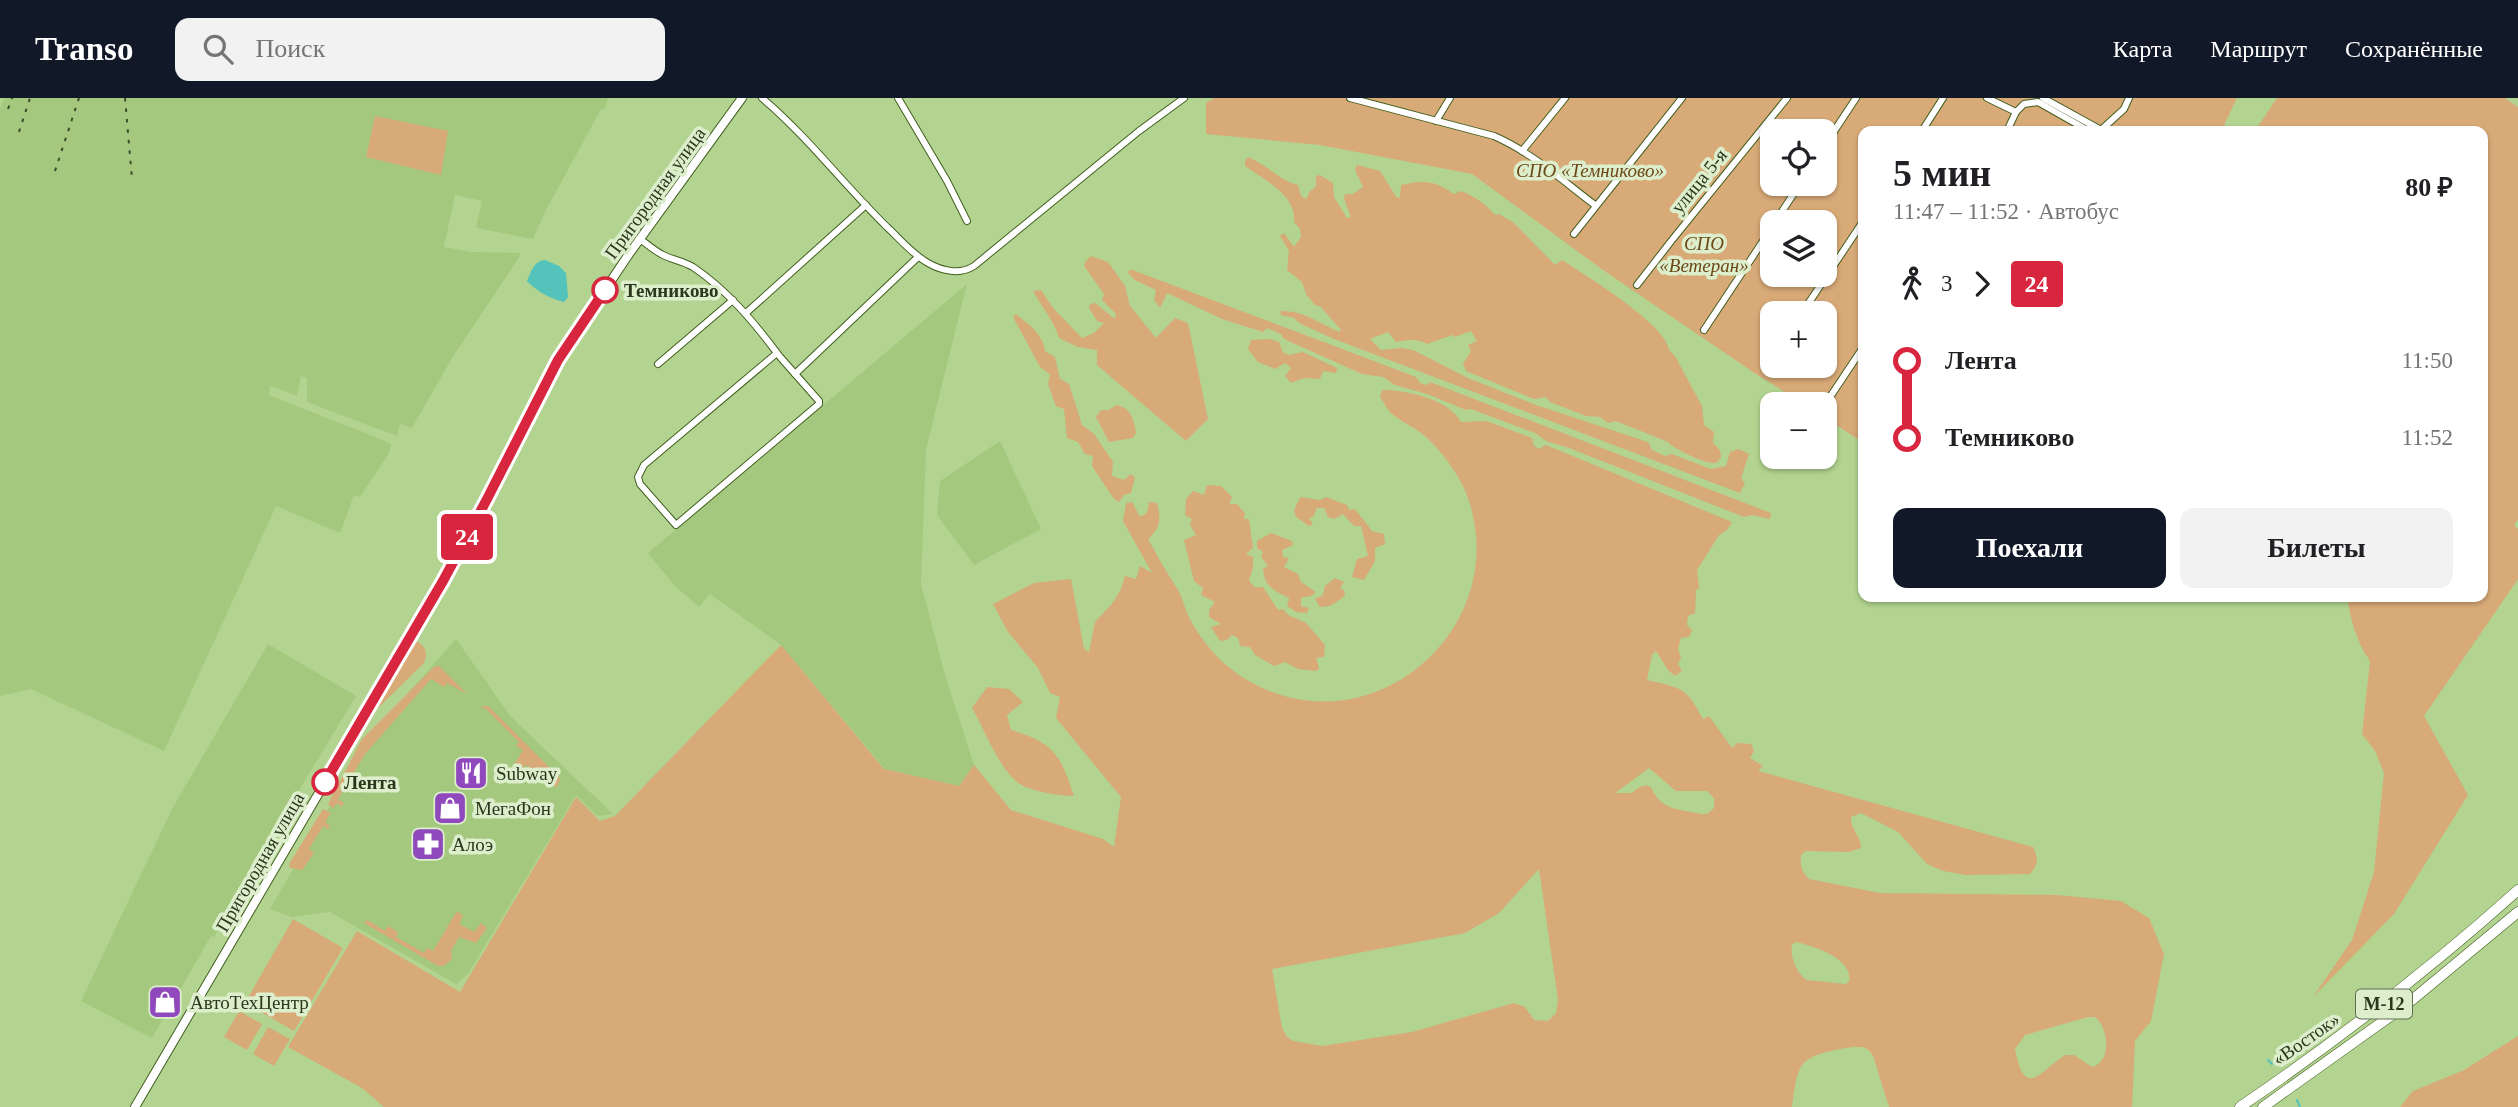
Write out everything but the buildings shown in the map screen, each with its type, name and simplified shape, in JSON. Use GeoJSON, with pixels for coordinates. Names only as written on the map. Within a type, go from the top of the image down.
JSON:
{"type":"FeatureCollection","features":[{"type":"Feature","properties":{"kind":"highway","name":"«Восток»"},"geometry":{"type":"LineString","coordinates":[[2240,1107],[2350,1030],[2400,991],[2518,890]]}},
{"type":"Feature","properties":{"kind":"highway","name":"«Восток»"},"geometry":{"type":"LineString","coordinates":[[2263,1107],[2406,1005],[2518,912]]}},
{"type":"Feature","properties":{"kind":"street","name":"Пригородная улица"},"geometry":{"type":"LineString","coordinates":[[135,1107],[443,581],[558,360],[640,239],[742,98]]}},
{"type":"Feature","properties":{"kind":"street"},"geometry":{"type":"LineString","coordinates":[[762,98],[918,257],[942,269],[958,271],[969,269],[1139,131],[1184,98]]}},
{"type":"Feature","properties":{"kind":"street"},"geometry":{"type":"LineString","coordinates":[[898,98],[947,181],[967,221]]}},
{"type":"Feature","properties":{"kind":"street"},"geometry":{"type":"LineString","coordinates":[[1350,98],[1494,136],[1522,151],[1595,205]]}},
{"type":"Feature","properties":{"kind":"street"},"geometry":{"type":"LineString","coordinates":[[1436,121],[1450,98]]}},
{"type":"Feature","properties":{"kind":"street"},"geometry":{"type":"LineString","coordinates":[[1522,151],[1566,98]]}},
{"type":"Feature","properties":{"kind":"street"},"geometry":{"type":"LineString","coordinates":[[1574,234],[1682,98]]}},
{"type":"Feature","properties":{"kind":"street","name":"улица 5-я"},"geometry":{"type":"LineString","coordinates":[[1637,285],[1787,98]]}},
{"type":"Feature","properties":{"kind":"street"},"geometry":{"type":"LineString","coordinates":[[1837,127],[1856,98]]}},
{"type":"Feature","properties":{"kind":"street"},"geometry":{"type":"LineString","coordinates":[[1925,126],[1943,98]]}},
{"type":"Feature","properties":{"kind":"street"},"geometry":{"type":"LineString","coordinates":[[1987,98],[2016,112]]}},
{"type":"Feature","properties":{"kind":"street"},"geometry":{"type":"LineString","coordinates":[[2043,98],[2094,126]]}},
{"type":"Feature","properties":{"kind":"street"},"geometry":{"type":"LineString","coordinates":[[2105,126],[2124,109],[2129,98]]}},
{"type":"Feature","properties":{"kind":"street"},"geometry":{"type":"LineString","coordinates":[[2009,126],[2016,112],[2024,104],[2038,102],[2080,126]]}},
{"type":"Feature","properties":{"kind":"street"},"geometry":{"type":"LineString","coordinates":[[746,313],[866,205]]}},
{"type":"Feature","properties":{"kind":"street"},"geometry":{"type":"LineString","coordinates":[[1810,301],[1858,229]]}},
{"type":"Feature","properties":{"kind":"street"},"geometry":{"type":"LineString","coordinates":[[640,239],[663,255],[680,259],[733,300],[819,401],[819,404],[676,525],[640,484],[638,477],[644,465],[777,353]]}},
{"type":"Feature","properties":{"kind":"street"},"geometry":{"type":"LineString","coordinates":[[1704,330],[1760,245]]}},
{"type":"Feature","properties":{"kind":"street"},"geometry":{"type":"LineString","coordinates":[[795,374],[918,257]]}},
{"type":"Feature","properties":{"kind":"street"},"geometry":{"type":"LineString","coordinates":[[658,364],[733,300]]}},
{"type":"Feature","properties":{"kind":"street"},"geometry":{"type":"LineString","coordinates":[[1833,392],[1858,355]]}},
{"type":"Feature","properties":{"kind":"shaded area"},"geometry":{"type":"Polygon","coordinates":[[[4,98],[608,98],[605,109],[601,109],[533,239],[476,228],[482,201],[455,195],[444,247],[471,252],[520,253],[520,256],[455,353],[412,428],[400,424],[397,436],[307,402],[307,379],[301,376],[297,396],[270,387],[269,395],[390,443],[391,446],[388,455],[360,497],[354,495],[340,533],[276,506],[164,751],[31,689],[0,696],[0,109],[4,98]]]}},
{"type":"Feature","properties":{"kind":"shaded area"},"geometry":{"type":"Polygon","coordinates":[[[967,284],[926,449],[921,584],[945,675],[974,765],[959,786],[885,769],[781,645],[710,594],[699,607],[674,585],[648,553],[967,284]]]}},
{"type":"Feature","properties":{"kind":"shaded area"},"geometry":{"type":"Polygon","coordinates":[[[1000,441],[1041,529],[974,565],[937,515],[940,481],[1000,441]]]}},
{"type":"Feature","properties":{"kind":"shaded area"},"geometry":{"type":"Polygon","coordinates":[[[456,639],[511,717],[613,814],[597,816],[576,795],[468,974],[456,984],[330,912],[292,917],[270,909],[371,735],[456,639]]]}},
{"type":"Feature","properties":{"kind":"shaded area"},"geometry":{"type":"Polygon","coordinates":[[[268,644],[356,696],[152,1038],[81,1001],[172,809],[268,644]]]}},
{"type":"Feature","properties":{"kind":"green space"},"geometry":{"type":"Polygon","coordinates":[[[1214,98],[2237,98],[2225,126],[1858,126],[1858,439],[1837,426],[1837,392],[1785,392],[1762,378],[1837,378],[1837,301],[1760,301],[1760,376],[1603,270],[1472,174],[1320,145],[1206,134],[1206,103],[1214,98]]]}},
{"type":"Feature","properties":{"kind":"green space"},"geometry":{"type":"Polygon","coordinates":[[[2277,98],[2505,98],[2518,107],[2518,519],[2514,525],[2518,529],[2518,579],[2424,716],[2468,795],[2394,914],[2313,997],[2352,940],[2374,872],[2384,773],[2375,751],[2362,734],[2370,661],[2355,630],[2348,602],[2488,602],[2488,126],[2258,126],[2277,98]]]}},
{"type":"Feature","properties":{"kind":"green space"},"geometry":{"type":"Polygon","coordinates":[[[375,116],[448,131],[441,175],[366,157],[375,116]]]}},
{"type":"Feature","properties":{"kind":"green space"},"geometry":{"type":"Polygon","coordinates":[[[1248,157],[1298,185],[1301,196],[1306,199],[1316,187],[1316,176],[1320,175],[1333,183],[1334,197],[1347,218],[1351,217],[1344,199],[1345,194],[1353,194],[1363,187],[1355,170],[1357,165],[1380,171],[1397,198],[1400,197],[1401,185],[1429,182],[1454,194],[1461,191],[1466,193],[1484,204],[1495,215],[1499,214],[1514,223],[1555,265],[1562,260],[1623,301],[1654,327],[1675,356],[1702,406],[1704,425],[1714,432],[1713,443],[1720,450],[1721,457],[1717,462],[1695,458],[1668,442],[1616,421],[1608,423],[1600,417],[1586,416],[1550,402],[1546,397],[1534,399],[1466,371],[1463,364],[1471,351],[1468,345],[1477,341],[1471,331],[1427,344],[1416,340],[1396,342],[1388,332],[1370,339],[1381,350],[1413,350],[1468,378],[1536,405],[1648,442],[1652,450],[1665,456],[1672,454],[1711,469],[1726,466],[1730,452],[1738,449],[1749,454],[1741,478],[1745,483],[1740,493],[1334,339],[1299,323],[1294,318],[1281,315],[1280,311],[1295,312],[1339,332],[1341,330],[1306,294],[1302,282],[1287,270],[1289,251],[1280,236],[1284,233],[1294,247],[1301,237],[1300,229],[1294,222],[1294,212],[1285,196],[1245,166],[1248,157]]]}},
{"type":"Feature","properties":{"kind":"green space"},"geometry":{"type":"Polygon","coordinates":[[[1091,256],[1108,262],[1125,286],[1130,306],[1156,338],[1175,318],[1188,323],[1208,419],[1186,441],[1097,365],[1097,350],[1078,347],[1059,338],[1033,291],[1041,290],[1053,308],[1082,338],[1094,333],[1104,323],[1097,321],[1089,308],[1090,304],[1095,303],[1115,319],[1116,314],[1102,300],[1104,294],[1084,266],[1091,256]]]}},
{"type":"Feature","properties":{"kind":"green space"},"geometry":{"type":"Polygon","coordinates":[[[1130,269],[1416,377],[1420,383],[1427,385],[1430,382],[1771,513],[1770,519],[1752,515],[1744,517],[1546,441],[1535,433],[1471,409],[1466,410],[1427,394],[1395,385],[1383,377],[1362,374],[1284,339],[1281,334],[1267,328],[1263,332],[1222,319],[1167,293],[1160,308],[1154,300],[1156,290],[1135,280],[1128,273],[1130,269]]]}},
{"type":"Feature","properties":{"kind":"green space"},"geometry":{"type":"Polygon","coordinates":[[[1016,314],[1038,334],[1045,351],[1055,357],[1060,379],[1069,384],[1082,425],[1094,434],[1113,462],[1112,476],[1124,480],[1131,474],[1135,478],[1131,493],[1124,495],[1119,502],[1114,499],[1092,466],[1093,456],[1085,454],[1078,442],[1067,438],[1064,409],[1056,406],[1048,384],[1050,374],[1040,367],[1013,317],[1016,314]]]}},
{"type":"Feature","properties":{"kind":"green space"},"geometry":{"type":"Polygon","coordinates":[[[1270,339],[1279,342],[1283,352],[1289,355],[1303,352],[1337,368],[1336,373],[1323,371],[1320,379],[1304,378],[1291,383],[1285,376],[1291,368],[1285,363],[1275,369],[1258,362],[1248,349],[1251,340],[1270,339]]]}},
{"type":"Feature","properties":{"kind":"green space"},"geometry":{"type":"Polygon","coordinates":[[[1382,390],[1426,397],[1447,407],[1461,422],[1486,421],[1532,438],[1534,446],[1539,449],[1546,445],[1732,522],[1727,530],[1719,535],[1697,570],[1699,587],[1696,591],[1695,613],[1688,616],[1687,625],[1692,630],[1689,637],[1681,638],[1678,649],[1681,657],[1678,664],[1682,671],[1675,676],[1656,651],[1652,655],[1647,680],[1682,690],[1703,719],[1709,716],[1732,748],[1737,743],[1751,744],[1754,751],[1750,758],[1763,766],[1758,771],[2033,847],[2037,858],[2030,874],[1966,875],[1943,871],[1927,864],[1898,832],[1861,813],[1851,817],[1861,848],[1849,852],[1806,851],[1801,855],[1801,865],[1809,879],[1880,893],[2057,895],[2121,901],[2149,918],[2164,954],[2151,1021],[2135,1041],[2132,1107],[1889,1107],[1873,1056],[1865,1048],[1855,1047],[1839,1049],[1807,1060],[1800,1068],[1792,1107],[384,1107],[362,1088],[288,1047],[357,931],[460,992],[576,797],[600,821],[615,816],[781,645],[884,769],[959,786],[974,765],[1011,810],[1103,839],[1114,847],[1121,797],[1056,718],[1060,697],[1050,693],[1038,668],[1008,632],[993,604],[1034,583],[1071,579],[1084,649],[1089,652],[1095,622],[1112,604],[1125,576],[1136,579],[1140,566],[1152,573],[1123,521],[1126,503],[1132,502],[1140,517],[1147,513],[1149,502],[1157,503],[1159,523],[1148,539],[1178,590],[1188,616],[1201,637],[1214,654],[1247,680],[1292,698],[1338,701],[1380,690],[1418,668],[1448,636],[1468,597],[1476,552],[1470,504],[1453,468],[1440,452],[1423,434],[1392,414],[1380,397],[1382,390]],[[1649,768],[1615,793],[1632,793],[1648,786],[1665,805],[1678,810],[1707,814],[1714,808],[1714,798],[1707,791],[1676,791],[1649,768]],[[1539,869],[1499,913],[1465,933],[1272,969],[1282,1028],[1287,1037],[1293,1041],[1322,1046],[1412,1032],[1514,1003],[1525,1007],[1534,1020],[1548,1021],[1556,1013],[1558,1000],[1539,869]],[[1796,942],[1792,945],[1795,964],[1806,980],[1845,984],[1849,982],[1849,974],[1839,960],[1804,944],[1796,942]],[[2095,1017],[2025,1035],[2015,1049],[2019,1065],[2029,1078],[2041,1074],[2065,1055],[2074,1055],[2092,1067],[2103,1059],[2105,1052],[2103,1029],[2095,1017]]]}},
{"type":"Feature","properties":{"kind":"green space"},"geometry":{"type":"Polygon","coordinates":[[[1117,405],[1129,412],[1136,433],[1133,438],[1109,442],[1096,417],[1101,410],[1117,405]]]}},
{"type":"Feature","properties":{"kind":"green space"},"geometry":{"type":"Polygon","coordinates":[[[1207,485],[1221,486],[1232,497],[1229,504],[1237,504],[1245,513],[1244,519],[1249,519],[1253,548],[1246,554],[1253,557],[1249,580],[1254,587],[1263,587],[1278,610],[1283,609],[1288,615],[1306,623],[1325,645],[1324,657],[1316,658],[1319,668],[1316,671],[1298,669],[1285,662],[1274,666],[1255,655],[1250,647],[1240,646],[1238,638],[1232,635],[1227,640],[1220,641],[1211,627],[1221,624],[1209,617],[1209,610],[1215,602],[1201,595],[1203,588],[1194,581],[1184,540],[1196,535],[1190,525],[1192,519],[1185,515],[1186,499],[1193,491],[1204,495],[1207,485]]]}},
{"type":"Feature","properties":{"kind":"green space"},"geometry":{"type":"Polygon","coordinates":[[[1300,497],[1320,500],[1326,497],[1347,505],[1349,510],[1355,509],[1372,531],[1384,534],[1385,544],[1375,548],[1375,561],[1364,580],[1352,577],[1357,559],[1368,556],[1361,526],[1354,526],[1343,514],[1334,519],[1328,517],[1324,508],[1317,508],[1313,517],[1309,518],[1313,524],[1309,526],[1296,517],[1294,511],[1300,497]]]}},
{"type":"Feature","properties":{"kind":"green space"},"geometry":{"type":"Polygon","coordinates":[[[1271,533],[1292,541],[1293,545],[1282,550],[1283,557],[1289,558],[1284,567],[1298,574],[1301,582],[1316,592],[1301,598],[1301,606],[1309,608],[1307,613],[1296,612],[1287,606],[1289,598],[1274,590],[1266,580],[1263,569],[1268,566],[1261,557],[1263,552],[1257,548],[1257,541],[1271,533]]]}},
{"type":"Feature","properties":{"kind":"green space"},"geometry":{"type":"Polygon","coordinates":[[[1335,578],[1344,582],[1340,588],[1344,590],[1345,596],[1330,606],[1320,607],[1315,599],[1323,595],[1325,586],[1335,578]]]}},
{"type":"Feature","properties":{"kind":"green space"},"geometry":{"type":"Polygon","coordinates":[[[414,642],[424,648],[424,663],[376,707],[414,642]]]}},
{"type":"Feature","properties":{"kind":"green space"},"geometry":{"type":"Polygon","coordinates":[[[435,666],[439,666],[467,694],[447,683],[444,687],[431,679],[365,754],[338,799],[344,803],[342,807],[337,803],[333,808],[328,804],[362,739],[435,666]]]}},
{"type":"Feature","properties":{"kind":"green space"},"geometry":{"type":"Polygon","coordinates":[[[987,687],[1009,689],[1023,702],[1007,715],[1011,730],[1037,740],[1053,752],[1065,770],[1074,796],[1029,788],[1010,775],[997,757],[972,708],[987,687]]]}},
{"type":"Feature","properties":{"kind":"green space"},"geometry":{"type":"Polygon","coordinates":[[[488,706],[558,776],[560,779],[557,787],[550,785],[552,780],[525,765],[522,770],[514,765],[523,750],[516,746],[519,742],[485,708],[480,708],[488,706]]]}},
{"type":"Feature","properties":{"kind":"green space"},"geometry":{"type":"Polygon","coordinates":[[[323,809],[331,813],[325,822],[330,826],[328,829],[323,826],[309,849],[314,853],[302,870],[290,868],[289,864],[323,809]]]}},
{"type":"Feature","properties":{"kind":"green space"},"geometry":{"type":"Polygon","coordinates":[[[457,911],[463,916],[459,924],[474,932],[481,923],[487,928],[476,943],[459,937],[451,951],[452,959],[444,966],[438,966],[364,923],[367,920],[385,931],[388,926],[398,932],[396,937],[424,953],[427,948],[433,951],[457,911]]]}},
{"type":"Feature","properties":{"kind":"green space"},"geometry":{"type":"Polygon","coordinates":[[[293,919],[343,948],[294,1031],[245,1003],[293,919]]]}},
{"type":"Feature","properties":{"kind":"green space"},"geometry":{"type":"Polygon","coordinates":[[[239,1011],[262,1024],[247,1050],[224,1037],[239,1011]]]}},
{"type":"Feature","properties":{"kind":"green space"},"geometry":{"type":"Polygon","coordinates":[[[268,1027],[290,1039],[274,1066],[253,1054],[268,1027]]]}},
{"type":"Feature","properties":{"kind":"green space"},"geometry":{"type":"Polygon","coordinates":[[[2518,1036],[2518,1107],[2400,1107],[2413,1091],[2464,1070],[2518,1036]]]}},
{"type":"Feature","properties":{"kind":"water"},"geometry":{"type":"Polygon","coordinates":[[[545,260],[559,266],[566,273],[568,297],[564,302],[544,294],[527,281],[536,264],[545,260]]]}},
{"type":"Feature","properties":{"kind":"waterway"},"geometry":{"type":"LineString","coordinates":[[2268,1060],[2272,1064]]}},
{"type":"Feature","properties":{"kind":"waterway"},"geometry":{"type":"LineString","coordinates":[[2297,1100],[2300,1107]]}},
{"type":"Feature","properties":{"kind":"railway"},"geometry":{"type":"LineString","coordinates":[[8,109],[12,98]]}},
{"type":"Feature","properties":{"kind":"railway"},"geometry":{"type":"LineString","coordinates":[[19,132],[30,98]]}},
{"type":"Feature","properties":{"kind":"railway"},"geometry":{"type":"LineString","coordinates":[[55,171],[79,98]]}},
{"type":"Feature","properties":{"kind":"railway"},"geometry":{"type":"LineString","coordinates":[[125,98],[132,179]]}},
{"type":"Feature","properties":{"kind":"bus line","name":"24"},"geometry":{"type":"LineString","coordinates":[[325,782],[443,581],[558,360],[605,290]]}},
{"type":"Feature","properties":{"kind":"place","name":"Темниково"},"geometry":{"type":"Point","coordinates":[605,290]}},
{"type":"Feature","properties":{"kind":"place","name":"Subway"},"geometry":{"type":"Point","coordinates":[471,773]}},
{"type":"Feature","properties":{"kind":"place","name":"Лента"},"geometry":{"type":"Point","coordinates":[325,782]}},
{"type":"Feature","properties":{"kind":"place","name":"МегаФон"},"geometry":{"type":"Point","coordinates":[450,808]}},
{"type":"Feature","properties":{"kind":"place","name":"Алоэ"},"geometry":{"type":"Point","coordinates":[428,844]}},
{"type":"Feature","properties":{"kind":"place","name":"АвтоТехЦентр"},"geometry":{"type":"Point","coordinates":[165,1002]}},
{"type":"Feature","properties":{"kind":"park label","name":"СПО «Темниково»"},"geometry":{"type":"Point","coordinates":[1590,170]}},
{"type":"Feature","properties":{"kind":"park label","name":"СПО «Ветеран»"},"geometry":{"type":"Point","coordinates":[1704,254]}}]}
